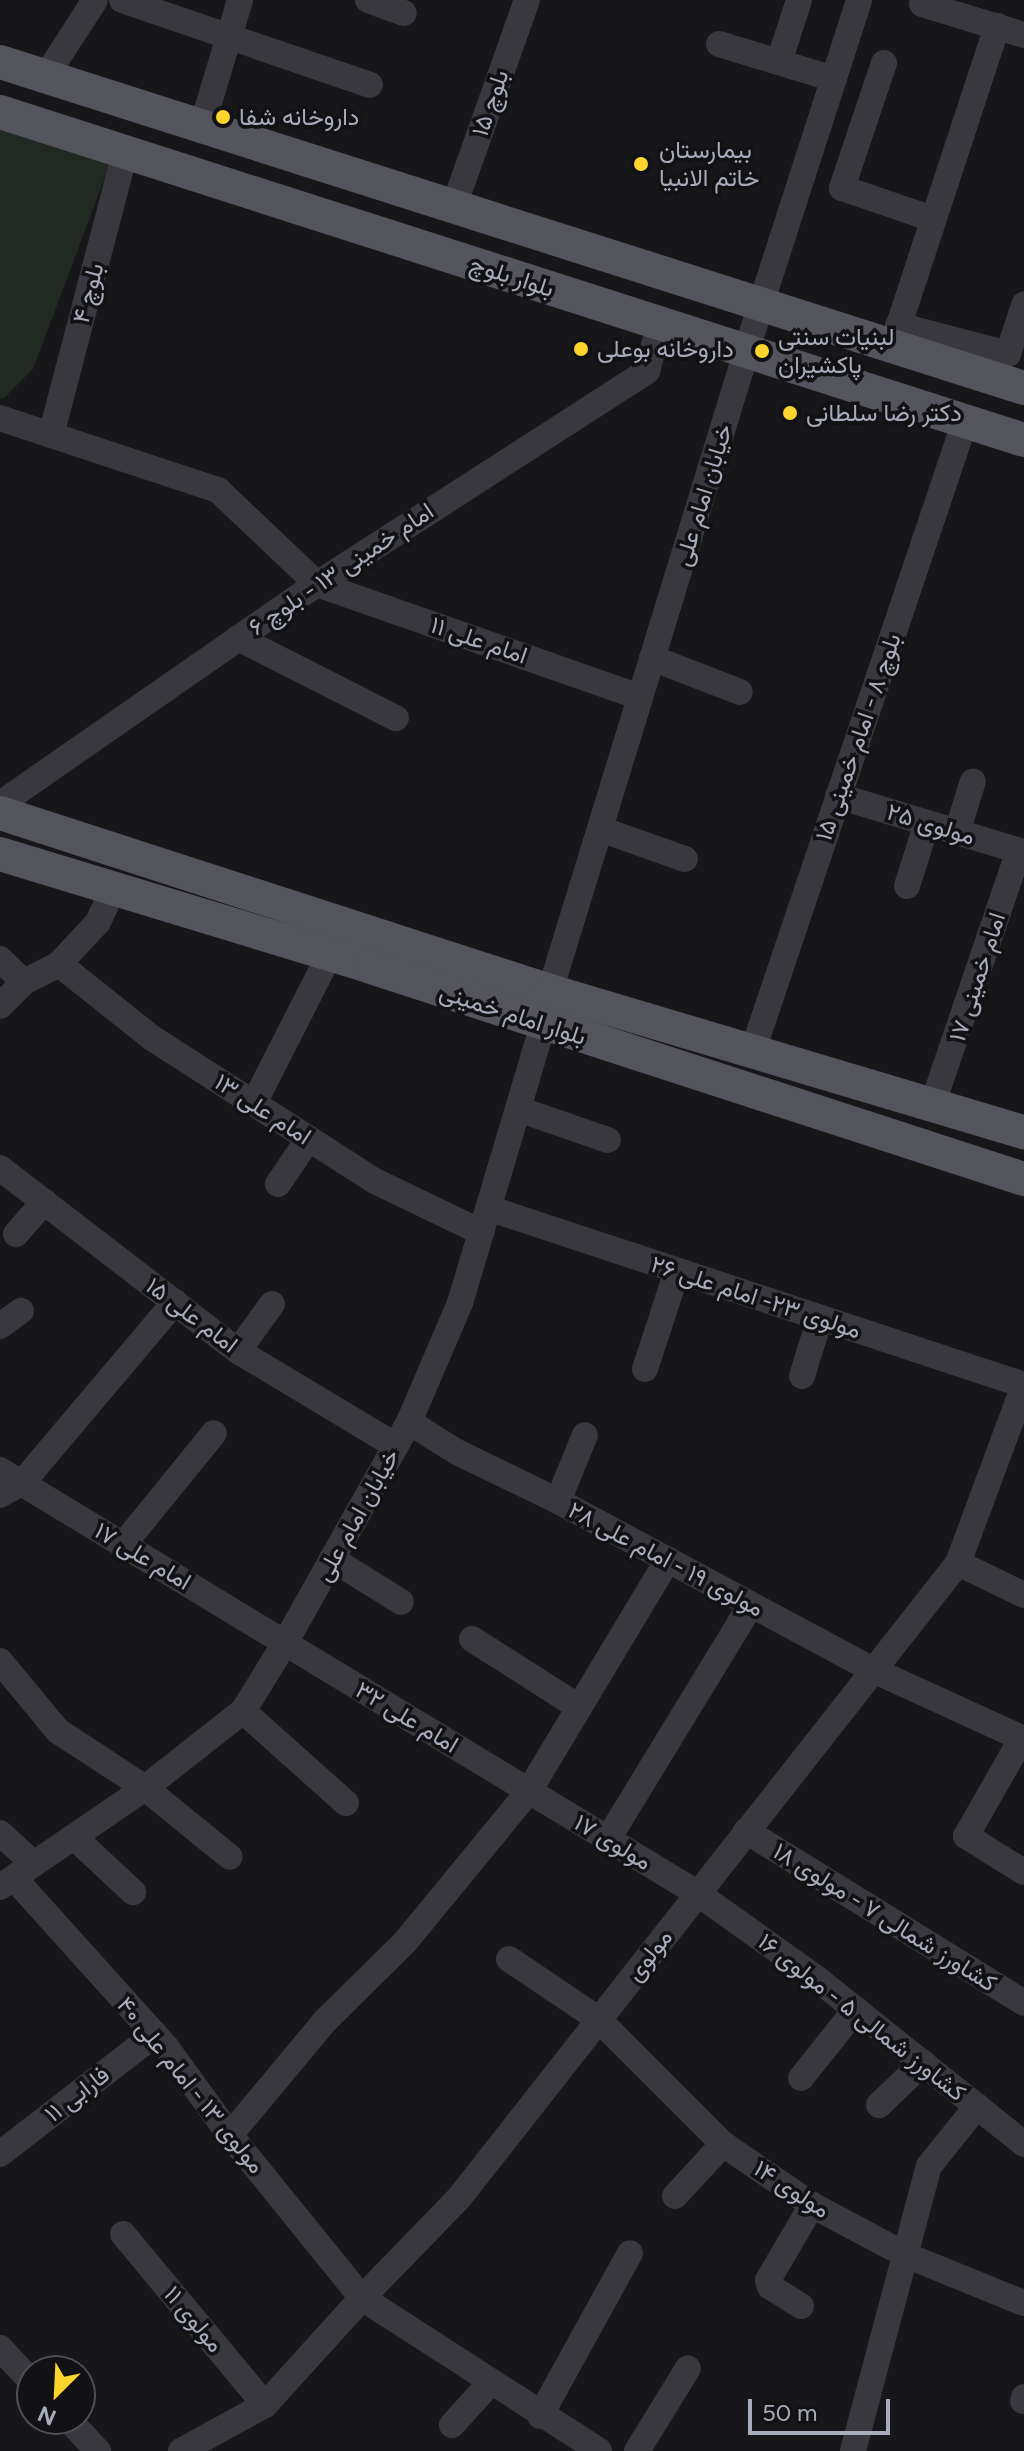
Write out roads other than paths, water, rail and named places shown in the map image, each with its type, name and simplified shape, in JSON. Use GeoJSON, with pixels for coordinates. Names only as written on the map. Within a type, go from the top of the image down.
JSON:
{"type":"FeatureCollection","features":[{"type":"Feature","properties":{"kind":"main road","name":"بلوار بلوچ"},"geometry":{"type":"LineString","coordinates":[[0,62],[761,304],[895,336],[1024,388]]}},
{"type":"Feature","properties":{"kind":"main road","name":"بلوار بلوچ"},"geometry":{"type":"LineString","coordinates":[[0,112],[1024,440]]}},
{"type":"Feature","properties":{"kind":"main road","name":"بلوار امام خمینی"},"geometry":{"type":"LineString","coordinates":[[0,813],[550,991],[1024,1132]]}},
{"type":"Feature","properties":{"kind":"main road","name":"بلوار امام خمینی"},"geometry":{"type":"LineString","coordinates":[[0,854],[330,954],[1024,1179]]}},
{"type":"Feature","properties":{"kind":"main road"},"geometry":{"type":"LineString","coordinates":[[543,1024],[550,991]]}},
{"type":"Feature","properties":{"kind":"street"},"geometry":{"type":"LineString","coordinates":[[46,76],[95,0]]}},
{"type":"Feature","properties":{"kind":"street"},"geometry":{"type":"LineString","coordinates":[[122,0],[370,85]]}},
{"type":"Feature","properties":{"kind":"street"},"geometry":{"type":"LineString","coordinates":[[202,126],[240,0]]}},
{"type":"Feature","properties":{"kind":"street"},"geometry":{"type":"LineString","coordinates":[[368,0],[404,13]]}},
{"type":"Feature","properties":{"kind":"street","name":"بلوچ ۱۵"},"geometry":{"type":"LineString","coordinates":[[454,206],[527,0]]}},
{"type":"Feature","properties":{"kind":"street"},"geometry":{"type":"LineString","coordinates":[[779,62],[799,0]]}},
{"type":"Feature","properties":{"kind":"street","name":"خیابان امام علی"},"geometry":{"type":"LineString","coordinates":[[550,991],[761,304],[859,0]]}},
{"type":"Feature","properties":{"kind":"street"},"geometry":{"type":"LineString","coordinates":[[922,4],[969,9],[997,26],[1024,35]]}},
{"type":"Feature","properties":{"kind":"street"},"geometry":{"type":"LineString","coordinates":[[997,26],[895,336],[1008,354],[1024,305]]}},
{"type":"Feature","properties":{"kind":"street"},"geometry":{"type":"LineString","coordinates":[[719,44],[834,79]]}},
{"type":"Feature","properties":{"kind":"street"},"geometry":{"type":"LineString","coordinates":[[884,63],[842,188],[933,219]]}},
{"type":"Feature","properties":{"kind":"street","name":"بلوچ ۴"},"geometry":{"type":"LineString","coordinates":[[51,435],[125,152]]}},
{"type":"Feature","properties":{"kind":"street","name":"امام خمینی ۱۳ - بلوچ ۶"},"geometry":{"type":"LineString","coordinates":[[0,804],[317,584],[647,371],[660,323]]}},
{"type":"Feature","properties":{"kind":"street"},"geometry":{"type":"LineString","coordinates":[[0,418],[218,490],[317,584]]}},
{"type":"Feature","properties":{"kind":"street","name":"بلوچ ۸ - امام خمینی ۱۵"},"geometry":{"type":"LineString","coordinates":[[752,1053],[965,421]]}},
{"type":"Feature","properties":{"kind":"street","name":"امام علی ۱۱"},"geometry":{"type":"LineString","coordinates":[[317,584],[640,697]]}},
{"type":"Feature","properties":{"kind":"street"},"geometry":{"type":"LineString","coordinates":[[238,638],[396,718]]}},
{"type":"Feature","properties":{"kind":"street"},"geometry":{"type":"LineString","coordinates":[[652,658],[740,692]]}},
{"type":"Feature","properties":{"kind":"street"},"geometry":{"type":"LineString","coordinates":[[957,832],[973,781]]}},
{"type":"Feature","properties":{"kind":"street","name":"مولوی ۲۵"},"geometry":{"type":"LineString","coordinates":[[838,796],[1022,851]]}},
{"type":"Feature","properties":{"kind":"street"},"geometry":{"type":"LineString","coordinates":[[907,886],[927,823]]}},
{"type":"Feature","properties":{"kind":"street"},"geometry":{"type":"LineString","coordinates":[[600,829],[685,859]]}},
{"type":"Feature","properties":{"kind":"street","name":"امام خمینی ۱۷"},"geometry":{"type":"LineString","coordinates":[[933,1103],[1022,851]]}},
{"type":"Feature","properties":{"kind":"street"},"geometry":{"type":"LineString","coordinates":[[0,1006],[24,982],[59,964],[98,922],[114,888]]}},
{"type":"Feature","properties":{"kind":"street"},"geometry":{"type":"LineString","coordinates":[[254,1103],[330,954]]}},
{"type":"Feature","properties":{"kind":"street"},"geometry":{"type":"LineString","coordinates":[[0,959],[24,982]]}},
{"type":"Feature","properties":{"kind":"street","name":"امام علی ۱۳"},"geometry":{"type":"LineString","coordinates":[[59,964],[152,1038],[375,1181],[485,1220]]}},
{"type":"Feature","properties":{"kind":"street","name":"خیابان امام علی"},"geometry":{"type":"LineString","coordinates":[[16,1876],[145,1788],[243,1711],[285,1643],[409,1422],[460,1303],[543,1024]]}},
{"type":"Feature","properties":{"kind":"street"},"geometry":{"type":"LineString","coordinates":[[518,1109],[608,1140]]}},
{"type":"Feature","properties":{"kind":"street"},"geometry":{"type":"LineString","coordinates":[[278,1184],[309,1138]]}},
{"type":"Feature","properties":{"kind":"street","name":"امام علی ۱۵"},"geometry":{"type":"LineString","coordinates":[[0,1168],[238,1351],[396,1446]]}},
{"type":"Feature","properties":{"kind":"street"},"geometry":{"type":"LineString","coordinates":[[16,1234],[44,1202]]}},
{"type":"Feature","properties":{"kind":"street","name":"مولوی ۲۳- امام علی ۲۶"},"geometry":{"type":"LineString","coordinates":[[485,1220],[677,1271],[1024,1386]]}},
{"type":"Feature","properties":{"kind":"street"},"geometry":{"type":"LineString","coordinates":[[645,1369],[677,1271]]}},
{"type":"Feature","properties":{"kind":"street"},"geometry":{"type":"LineString","coordinates":[[7,1482],[175,1302]]}},
{"type":"Feature","properties":{"kind":"street"},"geometry":{"type":"LineString","coordinates":[[238,1351],[272,1304]]}},
{"type":"Feature","properties":{"kind":"street"},"geometry":{"type":"LineString","coordinates":[[802,1376],[820,1318]]}},
{"type":"Feature","properties":{"kind":"street","name":"مولوی"},"geometry":{"type":"LineString","coordinates":[[181,2451],[265,2405],[459,2198],[958,1563],[1014,1442],[1024,1386]]}},
{"type":"Feature","properties":{"kind":"street","name":"مولوی ۱۹ - امام علی ۲۸"},"geometry":{"type":"LineString","coordinates":[[409,1422],[457,1452],[558,1501],[873,1670],[1023,1738]]}},
{"type":"Feature","properties":{"kind":"street"},"geometry":{"type":"LineString","coordinates":[[123,1545],[214,1433]]}},
{"type":"Feature","properties":{"kind":"street"},"geometry":{"type":"LineString","coordinates":[[558,1501],[585,1435]]}},
{"type":"Feature","properties":{"kind":"street","name":"امام علی ۱۷"},"geometry":{"type":"LineString","coordinates":[[7,1482],[123,1545],[285,1643]]}},
{"type":"Feature","properties":{"kind":"street"},"geometry":{"type":"LineString","coordinates":[[332,1559],[401,1602]]}},
{"type":"Feature","properties":{"kind":"street"},"geometry":{"type":"LineString","coordinates":[[230,2135],[325,2021],[405,1942],[529,1791],[577,1706],[668,1560]]}},
{"type":"Feature","properties":{"kind":"street"},"geometry":{"type":"LineString","coordinates":[[958,1563],[1024,1595]]}},
{"type":"Feature","properties":{"kind":"street"},"geometry":{"type":"LineString","coordinates":[[608,1839],[751,1605]]}},
{"type":"Feature","properties":{"kind":"street"},"geometry":{"type":"LineString","coordinates":[[472,1639],[577,1706]]}},
{"type":"Feature","properties":{"kind":"street","name":"امام علی ۳۲"},"geometry":{"type":"LineString","coordinates":[[285,1643],[529,1791]]}},
{"type":"Feature","properties":{"kind":"street"},"geometry":{"type":"LineString","coordinates":[[0,1661],[58,1731],[145,1788],[230,1857]]}},
{"type":"Feature","properties":{"kind":"street"},"geometry":{"type":"LineString","coordinates":[[243,1711],[346,1803]]}},
{"type":"Feature","properties":{"kind":"street"},"geometry":{"type":"LineString","coordinates":[[1023,1738],[966,1836],[1024,1872]]}},
{"type":"Feature","properties":{"kind":"street","name":"مولوی ۱۷"},"geometry":{"type":"LineString","coordinates":[[529,1791],[697,1893]]}},
{"type":"Feature","properties":{"kind":"street","name":"کشاورز شمالی ۷ - مولوی ۱۸"},"geometry":{"type":"LineString","coordinates":[[746,1831],[1024,2003]]}},
{"type":"Feature","properties":{"kind":"street","name":"مولوی ۱۳ - امام علی ۴۰"},"geometry":{"type":"LineString","coordinates":[[0,1833],[16,1876],[155,2034],[230,2135],[362,2298],[540,2416],[599,2451]]}},
{"type":"Feature","properties":{"kind":"street"},"geometry":{"type":"LineString","coordinates":[[74,1837],[133,1892]]}},
{"type":"Feature","properties":{"kind":"street","name":"کشاورز شمالی ۵ - مولوی ۱۶"},"geometry":{"type":"LineString","coordinates":[[697,1893],[856,2009],[1024,2144]]}},
{"type":"Feature","properties":{"kind":"street","name":"مولوی ۱۴"},"geometry":{"type":"LineString","coordinates":[[509,1959],[598,2019],[723,2144],[812,2205],[908,2256],[1024,2303]]}},
{"type":"Feature","properties":{"kind":"street"},"geometry":{"type":"LineString","coordinates":[[801,2078],[856,2009]]}},
{"type":"Feature","properties":{"kind":"street","name":"فارابی ۱۱"},"geometry":{"type":"LineString","coordinates":[[0,2154],[155,2034]]}},
{"type":"Feature","properties":{"kind":"street"},"geometry":{"type":"LineString","coordinates":[[879,2105],[923,2063]]}},
{"type":"Feature","properties":{"kind":"street"},"geometry":{"type":"LineString","coordinates":[[853,2451],[908,2256],[929,2166],[977,2106]]}},
{"type":"Feature","properties":{"kind":"street"},"geometry":{"type":"LineString","coordinates":[[675,2196],[723,2144]]}},
{"type":"Feature","properties":{"kind":"street"},"geometry":{"type":"LineString","coordinates":[[801,2306],[770,2287],[768,2280],[812,2205]]}},
{"type":"Feature","properties":{"kind":"street","name":"مولوی ۱۱"},"geometry":{"type":"LineString","coordinates":[[123,2234],[265,2405]]}},
{"type":"Feature","properties":{"kind":"street"},"geometry":{"type":"LineString","coordinates":[[540,2416],[630,2253]]}},
{"type":"Feature","properties":{"kind":"street"},"geometry":{"type":"LineString","coordinates":[[0,2348],[16,2365]]}},
{"type":"Feature","properties":{"kind":"street"},"geometry":{"type":"LineString","coordinates":[[637,2451],[688,2368]]}},
{"type":"Feature","properties":{"kind":"street"},"geometry":{"type":"LineString","coordinates":[[452,2425],[490,2383]]}},
{"type":"Feature","properties":{"kind":"street"},"geometry":{"type":"LineString","coordinates":[[83,2435],[98,2451]]}},
{"type":"Feature","properties":{"kind":"place","name":"داروخانه شفا"},"geometry":{"type":"Point","coordinates":[223,117]}},
{"type":"Feature","properties":{"kind":"place","name":"بیمارستان خاتم الانبیا"},"geometry":{"type":"Point","coordinates":[641,164]}},
{"type":"Feature","properties":{"kind":"place","name":"داروخانه بوعلی"},"geometry":{"type":"Point","coordinates":[581,349]}},
{"type":"Feature","properties":{"kind":"place","name":"لبنیات سنتی پاکشیران"},"geometry":{"type":"Point","coordinates":[762,351]}},
{"type":"Feature","properties":{"kind":"place","name":"دکتر رضا سلطانی"},"geometry":{"type":"Point","coordinates":[790,413]}}]}
